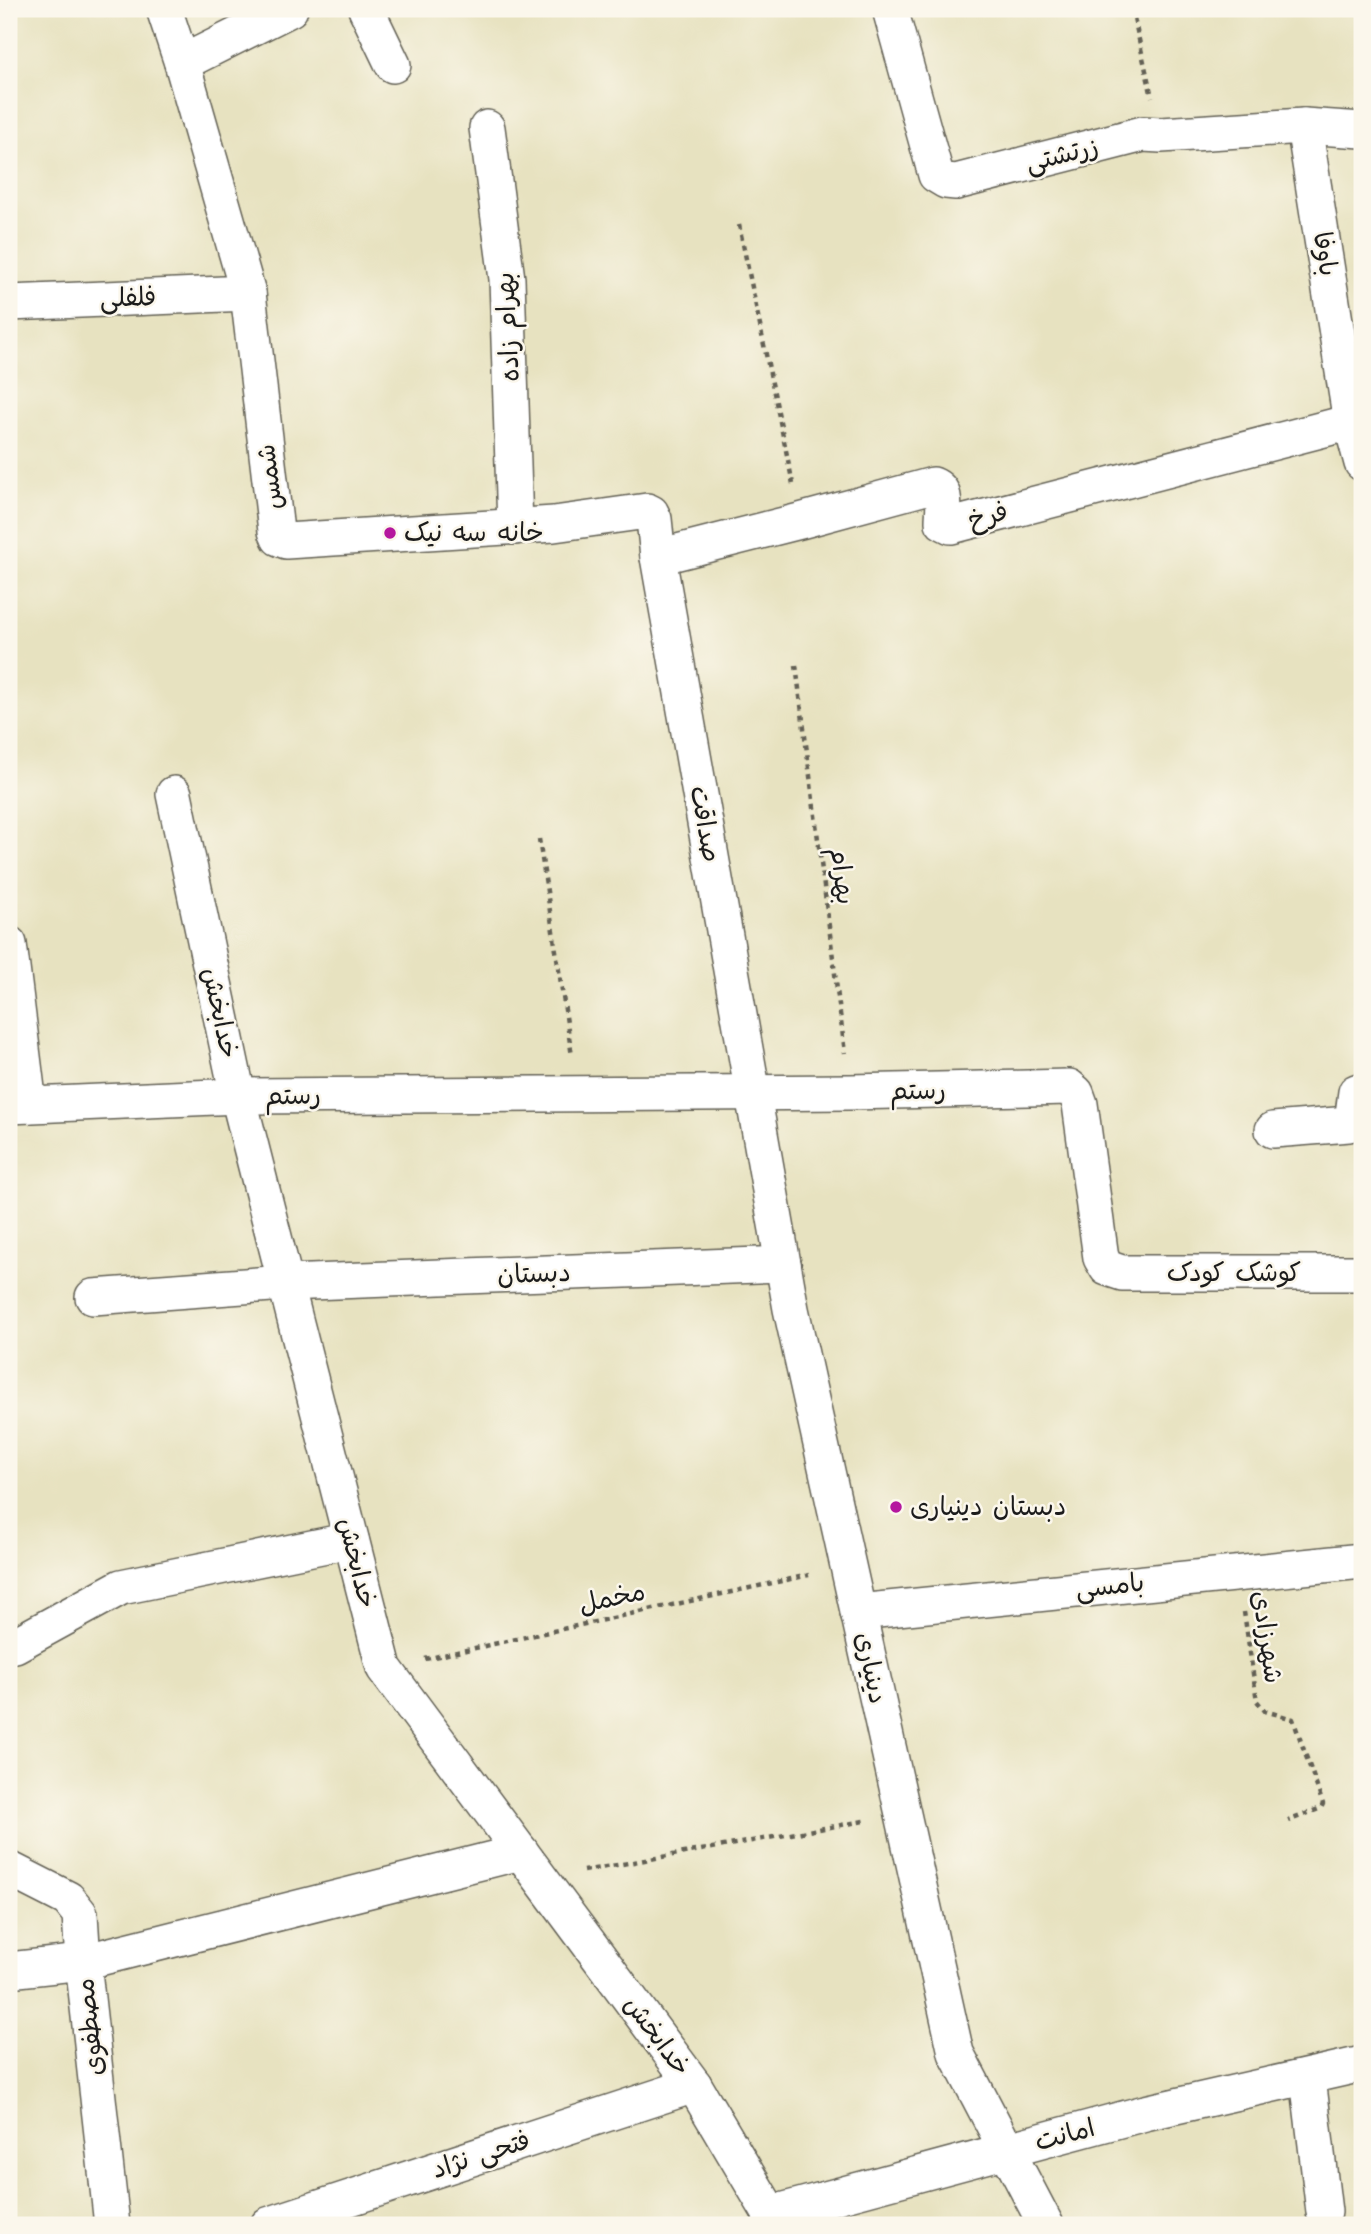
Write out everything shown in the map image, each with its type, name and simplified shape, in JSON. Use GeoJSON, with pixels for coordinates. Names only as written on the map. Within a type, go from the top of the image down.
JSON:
{"type":"FeatureCollection","features":[{"type":"Feature","properties":{"kind":"street","name":"شمس"},"geometry":{"type":"LineString","coordinates":[[164,9],[183,64],[248,293],[279,538],[286,541],[515,527],[647,512],[651,513],[654,519],[658,557]]}},
{"type":"Feature","properties":{"kind":"street"},"geometry":{"type":"LineString","coordinates":[[183,64],[290,9]]}},
{"type":"Feature","properties":{"kind":"street"},"geometry":{"type":"LineString","coordinates":[[366,9],[393,65]]}},
{"type":"Feature","properties":{"kind":"street","name":"زرتشتی"},"geometry":{"type":"LineString","coordinates":[[890,9],[936,175],[946,181],[956,182],[1143,134],[1304,126],[1362,131]]}},
{"type":"Feature","properties":{"kind":"street","name":"باوفا"},"geometry":{"type":"LineString","coordinates":[[1304,126],[1351,422],[1362,463]]}},
{"type":"Feature","properties":{"kind":"street","name":"بهرام زاده"},"geometry":{"type":"LineString","coordinates":[[487,128],[507,279],[515,527]]}},
{"type":"Feature","properties":{"kind":"street","name":"فلفلی"},"geometry":{"type":"LineString","coordinates":[[9,303],[248,293]]}},
{"type":"Feature","properties":{"kind":"street","name":"فرخ"},"geometry":{"type":"LineString","coordinates":[[658,557],[933,485],[944,493],[943,523],[951,526],[1351,422]]}},
{"type":"Feature","properties":{"kind":"street","name":"صداقت"},"geometry":{"type":"LineString","coordinates":[[658,557],[752,1092]]}},
{"type":"Feature","properties":{"kind":"street","name":"خدابخش"},"geometry":{"type":"LineString","coordinates":[[174,794],[238,1097],[384,1668],[694,2085],[774,2220]]}},
{"type":"Feature","properties":{"kind":"street"},"geometry":{"type":"LineString","coordinates":[[9,944],[19,1106]]}},
{"type":"Feature","properties":{"kind":"street","name":"رستم"},"geometry":{"type":"LineString","coordinates":[[19,1106],[238,1097],[850,1093],[1069,1087],[1076,1093],[1080,1104],[1101,1258],[1107,1268]]}},
{"type":"Feature","properties":{"kind":"street"},"geometry":{"type":"LineString","coordinates":[[1273,1130],[1349,1124],[1352,1122],[1356,1092],[1362,1090]]}},
{"type":"Feature","properties":{"kind":"street","name":"دینیاری"},"geometry":{"type":"LineString","coordinates":[[752,1092],[783,1264],[956,2053],[1046,2225]]}},
{"type":"Feature","properties":{"kind":"street","name":"دبستان"},"geometry":{"type":"LineString","coordinates":[[93,1297],[285,1283],[783,1264]]}},
{"type":"Feature","properties":{"kind":"street","name":"کوشک کودک"},"geometry":{"type":"LineString","coordinates":[[1107,1268],[1122,1272],[1362,1273]]}},
{"type":"Feature","properties":{"kind":"street"},"geometry":{"type":"LineString","coordinates":[[9,1646],[121,1587],[351,1540]]}},
{"type":"Feature","properties":{"kind":"street","name":"بامسی"},"geometry":{"type":"LineString","coordinates":[[858,1612],[1362,1561]]}},
{"type":"Feature","properties":{"kind":"street"},"geometry":{"type":"LineString","coordinates":[[9,1970],[83,1962],[531,1865]]}},
{"type":"Feature","properties":{"kind":"street","name":"مصطفوی"},"geometry":{"type":"LineString","coordinates":[[9,1869],[68,1899],[80,1914],[112,2225]]}},
{"type":"Feature","properties":{"kind":"street","name":"امانت"},"geometry":{"type":"LineString","coordinates":[[774,2220],[1145,2113],[1362,2064]]}},
{"type":"Feature","properties":{"kind":"street"},"geometry":{"type":"LineString","coordinates":[[1308,2078],[1324,2213]]}},
{"type":"Feature","properties":{"kind":"street","name":"فتحی نژاد"},"geometry":{"type":"LineString","coordinates":[[268,2225],[354,2211],[694,2085]]}},
{"type":"Feature","properties":{"kind":"path"},"geometry":{"type":"LineString","coordinates":[[1132,9],[1161,135]]}},
{"type":"Feature","properties":{"kind":"path"},"geometry":{"type":"LineString","coordinates":[[739,225],[800,521]]}},
{"type":"Feature","properties":{"kind":"path","name":"بهرام"},"geometry":{"type":"LineString","coordinates":[[796,665],[850,1093]]}},
{"type":"Feature","properties":{"kind":"path"},"geometry":{"type":"LineString","coordinates":[[539,839],[578,1093]]}},
{"type":"Feature","properties":{"kind":"path","name":"مخمل"},"geometry":{"type":"LineString","coordinates":[[384,1668],[848,1566]]}},
{"type":"Feature","properties":{"kind":"path","name":"شهرزادی"},"geometry":{"type":"LineString","coordinates":[[1239,1573],[1257,1700],[1265,1712],[1293,1719],[1323,1804],[1321,1808],[1288,1821]]}},
{"type":"Feature","properties":{"kind":"path"},"geometry":{"type":"LineString","coordinates":[[531,1865],[903,1815]]}},
{"type":"Feature","properties":{"kind":"place","name":"خانه سه نیک"},"geometry":{"type":"Point","coordinates":[390,533]}},
{"type":"Feature","properties":{"kind":"place","name":"دبستان دینیاری"},"geometry":{"type":"Point","coordinates":[896,1507]}}]}
